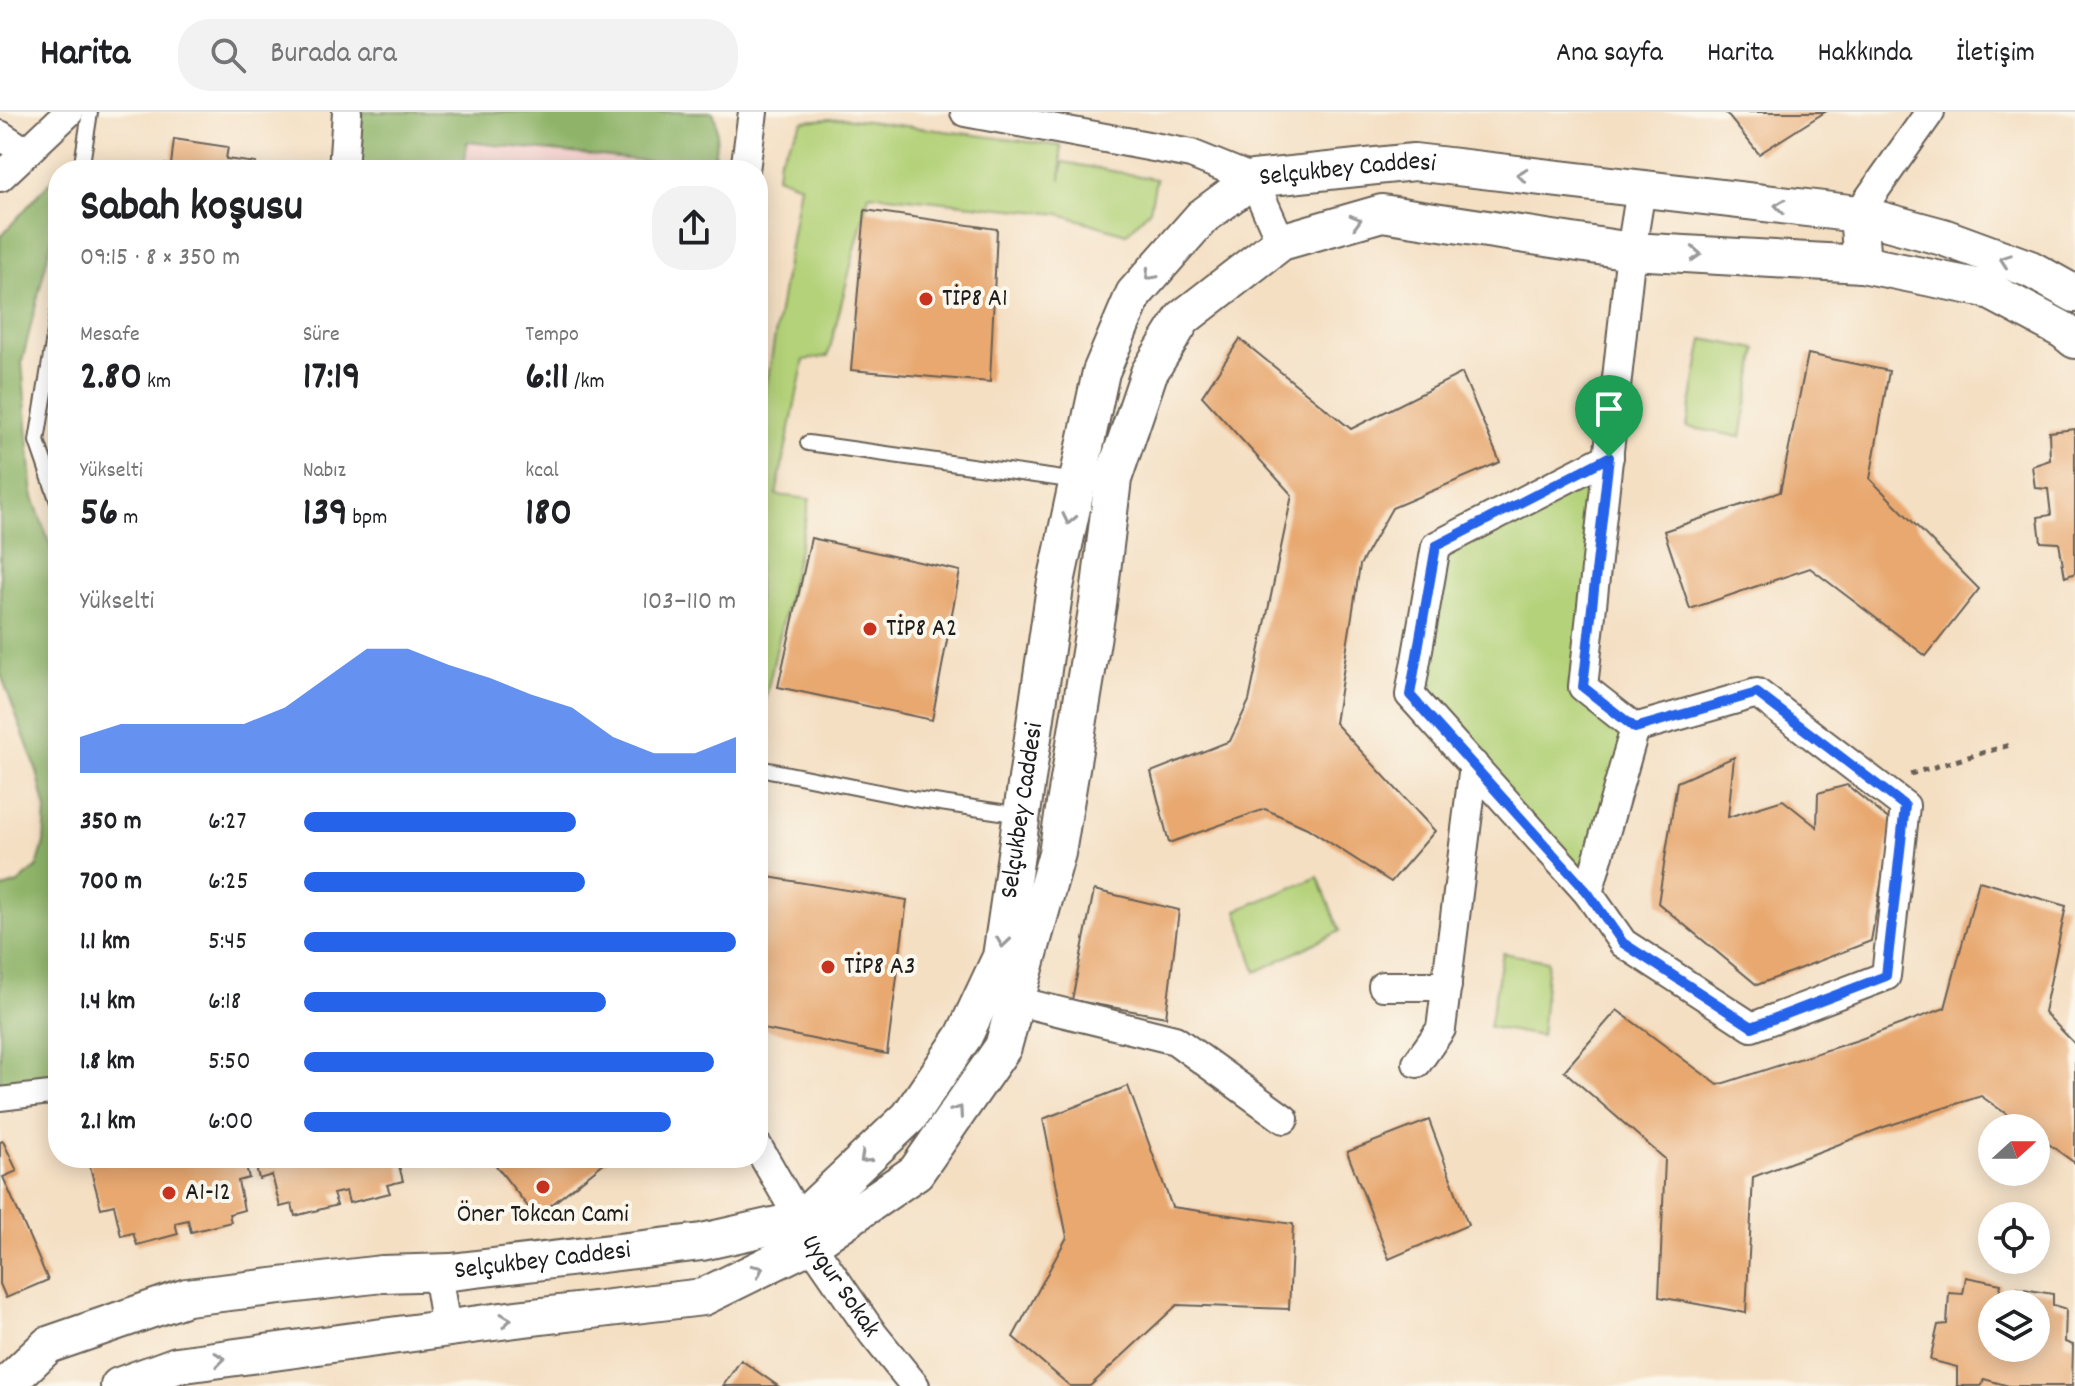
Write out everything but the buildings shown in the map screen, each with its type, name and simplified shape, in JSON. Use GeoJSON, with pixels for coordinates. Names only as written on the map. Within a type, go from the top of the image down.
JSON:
{"type":"FeatureCollection","features":[{"type":"Feature","properties":{"kind":"street"},"geometry":{"type":"LineString","coordinates":[[0,177],[69,112]]}},
{"type":"Feature","properties":{"kind":"street"},"geometry":{"type":"LineString","coordinates":[[344,160],[347,112]]}},
{"type":"Feature","properties":{"kind":"street"},"geometry":{"type":"LineString","coordinates":[[746,160],[753,112]]}},
{"type":"Feature","properties":{"kind":"street"},"geometry":{"type":"LineString","coordinates":[[965,112],[1191,154],[1253,179],[1281,242]]}},
{"type":"Feature","properties":{"kind":"street"},"geometry":{"type":"LineString","coordinates":[[1862,264],[1858,214],[1930,112]]}},
{"type":"Feature","properties":{"kind":"street"},"geometry":{"type":"LineString","coordinates":[[0,135],[26,152]]}},
{"type":"Feature","properties":{"kind":"street","name":"Selçukbey Caddesi"},"geometry":{"type":"LineString","coordinates":[[1000,997],[1001,957],[1055,587],[1101,372],[1134,294],[1202,217],[1253,179],[1414,162],[1858,214],[1943,237],[2016,263],[2075,294]]}},
{"type":"Feature","properties":{"kind":"street"},"geometry":{"type":"LineString","coordinates":[[1635,728],[1583,687],[1631,251],[1641,189]]}},
{"type":"Feature","properties":{"kind":"street","name":"Selçukbey Caddesi"},"geometry":{"type":"LineString","coordinates":[[119,1386],[177,1365],[703,1297],[806,1232],[909,1117],[964,1036],[1000,997],[1057,853],[1098,604],[1113,479],[1149,373],[1183,318],[1281,242],[1382,213],[1631,251],[1862,264],[1986,289],[2063,330],[2075,340]]}},
{"type":"Feature","properties":{"kind":"street"},"geometry":{"type":"LineString","coordinates":[[1609,457],[1436,546],[1410,695],[1588,893],[1623,943],[1752,1027],[1886,976],[1905,806],[1757,693],[1635,728]]}},
{"type":"Feature","properties":{"kind":"street"},"geometry":{"type":"LineString","coordinates":[[1588,893],[1635,728]]}},
{"type":"Feature","properties":{"kind":"street"},"geometry":{"type":"LineString","coordinates":[[1417,1063],[1441,1029],[1474,765]]}},
{"type":"Feature","properties":{"kind":"street"},"geometry":{"type":"LineString","coordinates":[[1383,986],[1447,986]]}},
{"type":"Feature","properties":{"kind":"street"},"geometry":{"type":"LineString","coordinates":[[1000,997],[1175,1040],[1284,1119]]}},
{"type":"Feature","properties":{"kind":"street"},"geometry":{"type":"LineString","coordinates":[[0,1099],[48,1093]]}},
{"type":"Feature","properties":{"kind":"street","name":"Uygur Sokak"},"geometry":{"type":"LineString","coordinates":[[768,1165],[806,1232],[873,1334],[915,1386]]}},
{"type":"Feature","properties":{"kind":"street","name":"Selçukbey Caddesi"},"geometry":{"type":"LineString","coordinates":[[5,1386],[48,1345],[187,1297],[382,1274],[437,1273],[806,1232]]}},
{"type":"Feature","properties":{"kind":"street"},"geometry":{"type":"LineString","coordinates":[[437,1273],[446,1328]]}},
{"type":"Feature","properties":{"kind":"lane"},"geometry":{"type":"LineString","coordinates":[[83,160],[90,112]]}},
{"type":"Feature","properties":{"kind":"lane"},"geometry":{"type":"LineString","coordinates":[[48,374],[37,441],[48,473]]}},
{"type":"Feature","properties":{"kind":"lane"},"geometry":{"type":"LineString","coordinates":[[808,443],[1077,481]]}},
{"type":"Feature","properties":{"kind":"lane"},"geometry":{"type":"LineString","coordinates":[[768,770],[914,799],[1021,815]]}},
{"type":"Feature","properties":{"kind":"path"},"geometry":{"type":"LineString","coordinates":[[1876,784],[2013,744]]}},
{"type":"Feature","properties":{"kind":"shaded area"},"geometry":{"type":"Polygon","coordinates":[[[362,112],[713,112],[716,117],[713,160],[359,160],[362,112]]]}},
{"type":"Feature","properties":{"kind":"green space"},"geometry":{"type":"Polygon","coordinates":[[[362,112],[713,112],[717,126],[713,160],[637,160],[467,142],[465,160],[359,160],[362,112]]]}},
{"type":"Feature","properties":{"kind":"green space"},"geometry":{"type":"Polygon","coordinates":[[[843,118],[1061,146],[1061,180],[1063,162],[1156,179],[1150,210],[1126,234],[1060,214],[869,194],[828,356],[804,360],[776,495],[810,499],[768,687],[768,378],[800,185],[777,176],[779,159],[803,121],[843,118]]]}},
{"type":"Feature","properties":{"kind":"green space"},"geometry":{"type":"Polygon","coordinates":[[[48,184],[48,255],[22,362],[33,497],[48,539],[48,1093],[0,1099],[0,889],[18,883],[37,867],[44,843],[46,810],[37,771],[0,672],[0,237],[48,184]]]}},
{"type":"Feature","properties":{"kind":"green space"},"geometry":{"type":"Polygon","coordinates":[[[1703,339],[1757,349],[1741,437],[1687,427],[1703,339]]]}},
{"type":"Feature","properties":{"kind":"green space"},"geometry":{"type":"Polygon","coordinates":[[[1609,457],[1583,687],[1635,728],[1588,893],[1410,695],[1436,546],[1609,457]]]}},
{"type":"Feature","properties":{"kind":"green space"},"geometry":{"type":"Polygon","coordinates":[[[1318,877],[1340,931],[1256,972],[1237,910],[1318,877]]]}},
{"type":"Feature","properties":{"kind":"green space"},"geometry":{"type":"Polygon","coordinates":[[[1503,953],[1548,961],[1541,1036],[1489,1027],[1503,953]]]}},
{"type":"Feature","properties":{"kind":"place","name":"TİP8 A1"},"geometry":{"type":"Point","coordinates":[926,299]}},
{"type":"Feature","properties":{"kind":"place","name":"TİP8 A2"},"geometry":{"type":"Point","coordinates":[870,629]}},
{"type":"Feature","properties":{"kind":"place","name":"TİP8 A3"},"geometry":{"type":"Point","coordinates":[828,967]}},
{"type":"Feature","properties":{"kind":"place","name":"Öner Tokcan Cami"},"geometry":{"type":"Point","coordinates":[543,1187]}},
{"type":"Feature","properties":{"kind":"place","name":"A1-12"},"geometry":{"type":"Point","coordinates":[169,1193]}},
{"type":"Feature","properties":{"kind":"route"},"geometry":{"type":"LineString","coordinates":[[1609,457],[1583,687],[1635,728],[1757,693],[1905,806],[1886,976],[1752,1027],[1623,943],[1588,893],[1410,695],[1436,546],[1609,457]]}}]}
